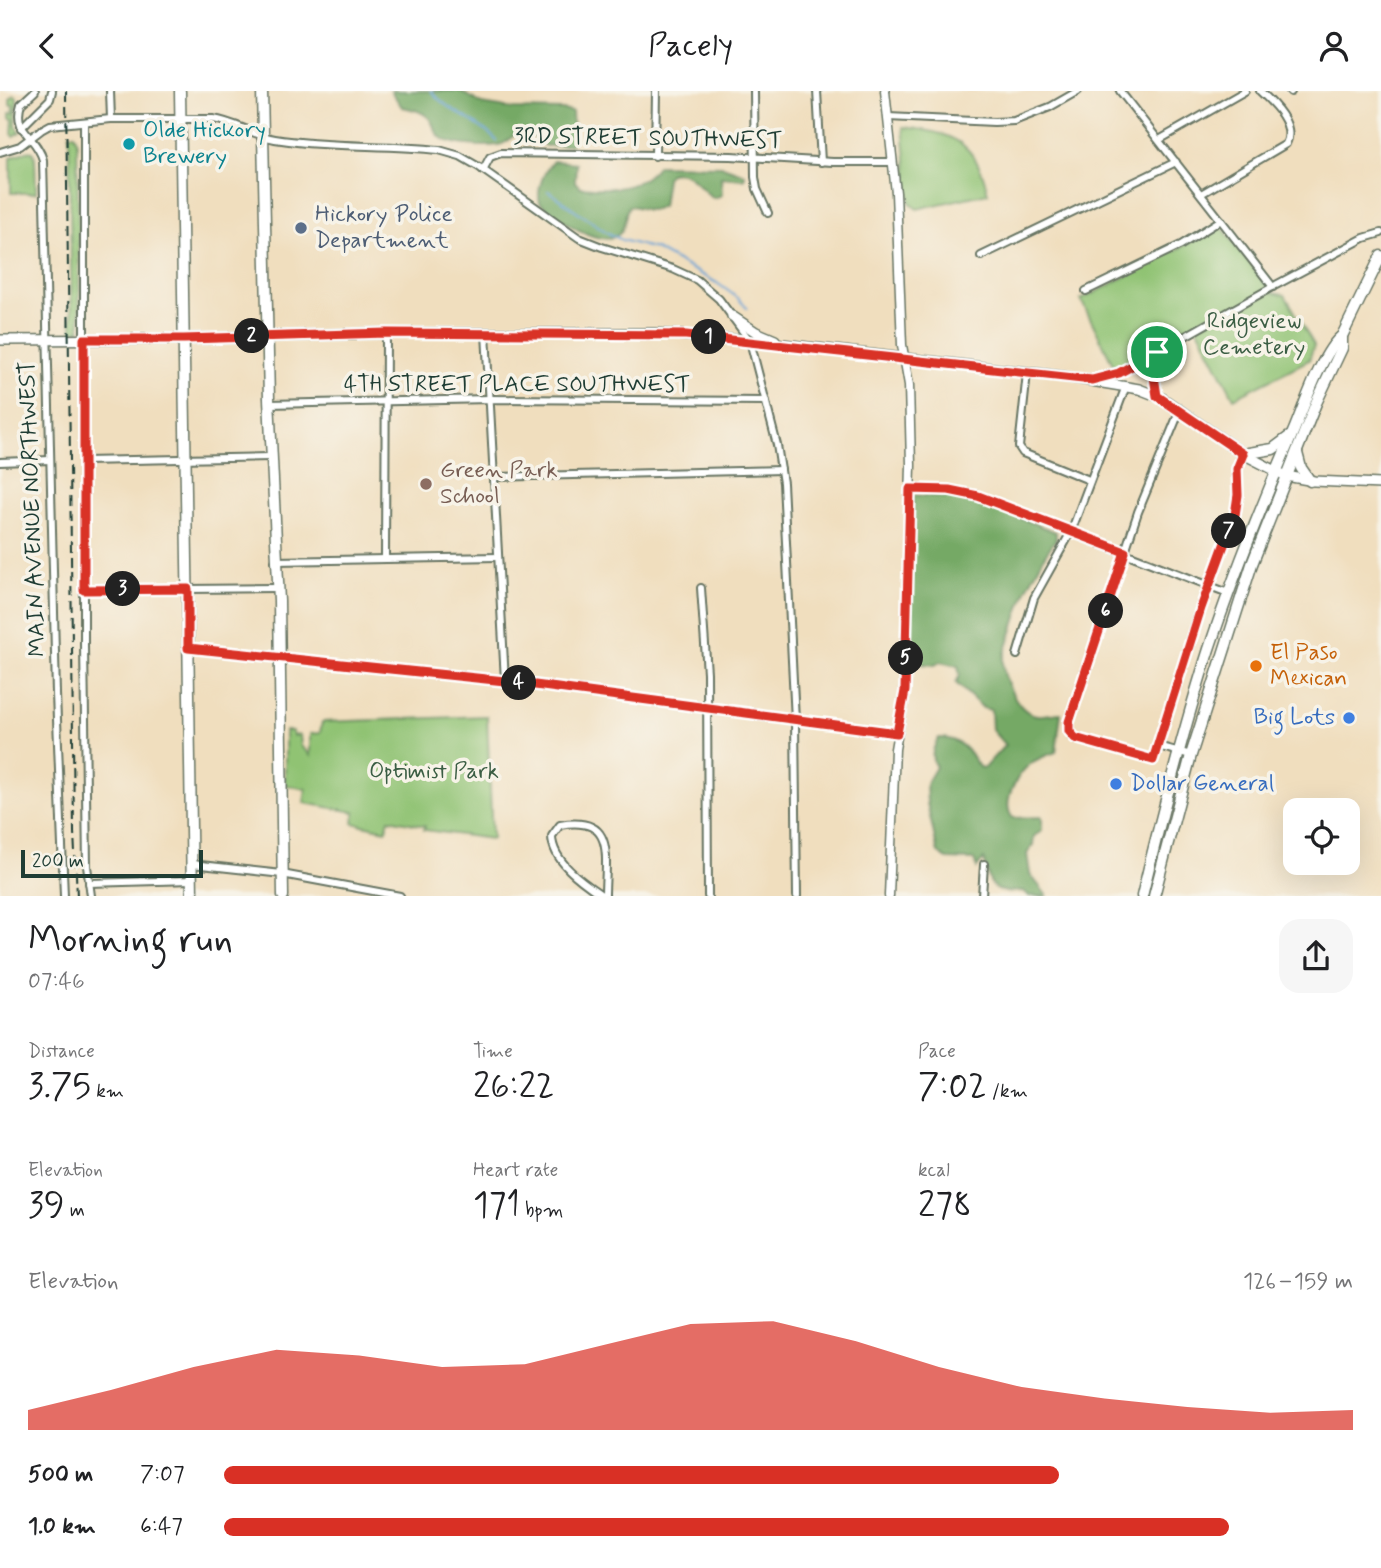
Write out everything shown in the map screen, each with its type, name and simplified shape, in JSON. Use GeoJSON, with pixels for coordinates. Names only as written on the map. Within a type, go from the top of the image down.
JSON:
{"type":"FeatureCollection","features":[{"type":"Feature","properties":{"kind":"main road"},"geometry":{"type":"LineString","coordinates":[[180,91],[192,896]]}},
{"type":"Feature","properties":{"kind":"main road"},"geometry":{"type":"LineString","coordinates":[[262,91],[269,404],[278,588],[283,896]]}},
{"type":"Feature","properties":{"kind":"main road"},"geometry":{"type":"LineString","coordinates":[[1142,896],[1179,751],[1228,593],[1281,474],[1297,451],[1342,348],[1342,336],[1381,256]]}},
{"type":"Feature","properties":{"kind":"main road"},"geometry":{"type":"LineString","coordinates":[[732,316],[762,335],[797,347]]}},
{"type":"Feature","properties":{"kind":"main road"},"geometry":{"type":"LineString","coordinates":[[0,340],[184,339],[386,333],[654,333],[750,341],[1126,386],[1157,396],[1180,409],[1243,454],[1281,474],[1310,481],[1381,484]]}},
{"type":"Feature","properties":{"kind":"main road"},"geometry":{"type":"LineString","coordinates":[[1154,896],[1191,755],[1292,434],[1333,343],[1342,336]]}},
{"type":"Feature","properties":{"kind":"main road"},"geometry":{"type":"LineString","coordinates":[[1243,454],[1273,449],[1292,434]]}},
{"type":"Feature","properties":{"kind":"main road"},"geometry":{"type":"LineString","coordinates":[[1297,451],[1299,463],[1310,481]]}},
{"type":"Feature","properties":{"kind":"street"},"geometry":{"type":"LineString","coordinates":[[21,128],[19,108],[35,91]]}},
{"type":"Feature","properties":{"kind":"street"},"geometry":{"type":"LineString","coordinates":[[21,128],[50,99],[52,91]]}},
{"type":"Feature","properties":{"kind":"street"},"geometry":{"type":"LineString","coordinates":[[110,91],[111,119]]}},
{"type":"Feature","properties":{"kind":"street"},"geometry":{"type":"LineString","coordinates":[[655,156],[656,91]]}},
{"type":"Feature","properties":{"kind":"street"},"geometry":{"type":"LineString","coordinates":[[754,91],[757,189],[768,212]]}},
{"type":"Feature","properties":{"kind":"street"},"geometry":{"type":"LineString","coordinates":[[817,91],[821,162]]}},
{"type":"Feature","properties":{"kind":"street"},"geometry":{"type":"LineString","coordinates":[[885,91],[898,217],[902,345],[910,401],[905,691],[897,733],[893,780],[888,896]]}},
{"type":"Feature","properties":{"kind":"street"},"geometry":{"type":"LineString","coordinates":[[888,117],[994,123],[1014,121],[1050,107],[1078,91]]}},
{"type":"Feature","properties":{"kind":"street"},"geometry":{"type":"LineString","coordinates":[[1120,91],[1273,287]]}},
{"type":"Feature","properties":{"kind":"street"},"geometry":{"type":"LineString","coordinates":[[1159,140],[1245,91]]}},
{"type":"Feature","properties":{"kind":"street"},"geometry":{"type":"LineString","coordinates":[[1201,194],[1286,144],[1290,137],[1289,126],[1260,91]]}},
{"type":"Feature","properties":{"kind":"street"},"geometry":{"type":"LineString","coordinates":[[0,152],[15,149],[50,125],[111,119],[222,120],[263,136],[439,150],[460,156],[483,170],[579,238],[673,268],[697,280],[719,299],[750,341],[781,470],[795,720],[797,896]]}},
{"type":"Feature","properties":{"kind":"street"},"geometry":{"type":"LineString","coordinates":[[84,122],[84,590],[91,896]]}},
{"type":"Feature","properties":{"kind":"street","name":"MAIN AVENUE NORTHWEST"},"geometry":{"type":"LineString","coordinates":[[21,128],[31,138],[43,160],[59,817],[64,896]]}},
{"type":"Feature","properties":{"kind":"street","name":"3RD STREET SOUTHWEST"},"geometry":{"type":"LineString","coordinates":[[483,170],[490,157],[501,153],[893,162]]}},
{"type":"Feature","properties":{"kind":"street"},"geometry":{"type":"LineString","coordinates":[[981,256],[1176,163]]}},
{"type":"Feature","properties":{"kind":"street"},"geometry":{"type":"LineString","coordinates":[[1086,291],[1181,244],[1221,220]]}},
{"type":"Feature","properties":{"kind":"street"},"geometry":{"type":"LineString","coordinates":[[1092,380],[1119,373],[1364,238],[1381,233]]}},
{"type":"Feature","properties":{"kind":"street"},"geometry":{"type":"LineString","coordinates":[[384,559],[386,333]]}},
{"type":"Feature","properties":{"kind":"street"},"geometry":{"type":"LineString","coordinates":[[486,333],[505,681]]}},
{"type":"Feature","properties":{"kind":"street"},"geometry":{"type":"LineString","coordinates":[[1157,352],[1153,370],[1157,396]]}},
{"type":"Feature","properties":{"kind":"street"},"geometry":{"type":"LineString","coordinates":[[1027,373],[1019,447],[1023,453],[1089,480]]}},
{"type":"Feature","properties":{"kind":"street"},"geometry":{"type":"LineString","coordinates":[[1017,655],[1034,598],[1071,532],[1126,386]]}},
{"type":"Feature","properties":{"kind":"street","name":"4TH STREET PLACE SOUTHWEST"},"geometry":{"type":"LineString","coordinates":[[269,404],[489,399],[766,401]]}},
{"type":"Feature","properties":{"kind":"street"},"geometry":{"type":"LineString","coordinates":[[1180,409],[1138,512],[1069,722],[1069,731],[1075,738],[1153,760],[1209,584],[1235,515],[1238,495],[1237,469],[1243,454]]}},
{"type":"Feature","properties":{"kind":"street"},"geometry":{"type":"LineString","coordinates":[[84,461],[271,457]]}},
{"type":"Feature","properties":{"kind":"street"},"geometry":{"type":"LineString","coordinates":[[0,461],[50,460]]}},
{"type":"Feature","properties":{"kind":"street"},"geometry":{"type":"LineString","coordinates":[[493,477],[781,470]]}},
{"type":"Feature","properties":{"kind":"street"},"geometry":{"type":"LineString","coordinates":[[910,489],[949,490],[978,496],[1228,593]]}},
{"type":"Feature","properties":{"kind":"street"},"geometry":{"type":"LineString","coordinates":[[275,561],[498,557]]}},
{"type":"Feature","properties":{"kind":"street"},"geometry":{"type":"LineString","coordinates":[[84,590],[278,588]]}},
{"type":"Feature","properties":{"kind":"street"},"geometry":{"type":"LineString","coordinates":[[701,588],[707,673],[708,896]]}},
{"type":"Feature","properties":{"kind":"street"},"geometry":{"type":"LineString","coordinates":[[188,648],[505,681],[897,733]]}},
{"type":"Feature","properties":{"kind":"street"},"geometry":{"type":"LineString","coordinates":[[1158,746],[1191,755]]}},
{"type":"Feature","properties":{"kind":"street"},"geometry":{"type":"LineString","coordinates":[[587,824],[600,832],[606,852],[604,896],[573,872],[555,851],[552,836],[560,825],[587,824]]}},
{"type":"Feature","properties":{"kind":"street"},"geometry":{"type":"LineString","coordinates":[[192,864],[282,874],[400,896]]}},
{"type":"Feature","properties":{"kind":"street"},"geometry":{"type":"LineString","coordinates":[[982,896],[984,864]]}},
{"type":"Feature","properties":{"kind":"street"},"geometry":{"type":"LineString","coordinates":[[89,883],[192,880]]}},
{"type":"Feature","properties":{"kind":"green space"},"geometry":{"type":"Polygon","coordinates":[[[391,91],[460,91],[482,104],[513,109],[572,112],[571,145],[545,146],[531,135],[516,133],[498,145],[454,143],[439,135],[426,115],[402,107],[391,91]]]}},
{"type":"Feature","properties":{"kind":"green space"},"geometry":{"type":"Polygon","coordinates":[[[14,95],[17,97],[16,125],[20,132],[14,136],[10,113],[14,113],[10,99],[14,95]]]}},
{"type":"Feature","properties":{"kind":"green space"},"geometry":{"type":"Polygon","coordinates":[[[903,127],[935,132],[959,142],[977,161],[988,193],[917,209],[910,203],[903,127]]]}},
{"type":"Feature","properties":{"kind":"green space"},"geometry":{"type":"Polygon","coordinates":[[[69,134],[74,134],[77,140],[80,330],[72,332],[69,134]]]}},
{"type":"Feature","properties":{"kind":"green space"},"geometry":{"type":"Polygon","coordinates":[[[27,151],[33,152],[35,157],[36,193],[11,193],[11,157],[27,151]]]}},
{"type":"Feature","properties":{"kind":"green space"},"geometry":{"type":"Polygon","coordinates":[[[553,161],[576,163],[575,182],[580,187],[591,188],[633,184],[650,174],[658,165],[723,166],[745,174],[745,177],[721,177],[722,195],[714,198],[690,177],[678,172],[670,173],[666,178],[662,206],[648,210],[629,206],[620,233],[612,238],[602,238],[579,230],[540,203],[542,181],[553,161]]]}},
{"type":"Feature","properties":{"kind":"green space","name":"Ridgeview Cemetery"},"geometry":{"type":"Polygon","coordinates":[[[1221,226],[1273,293],[1285,295],[1314,345],[1309,360],[1234,398],[1196,325],[1116,370],[1081,300],[1221,226]]]}},
{"type":"Feature","properties":{"kind":"green space"},"geometry":{"type":"Polygon","coordinates":[[[913,495],[958,497],[1056,532],[1056,539],[1026,590],[1003,659],[1008,684],[1023,708],[1037,715],[1061,713],[1056,752],[1036,760],[1025,769],[1015,782],[1008,805],[1013,818],[1042,817],[1042,831],[1034,836],[1033,845],[1027,854],[1030,874],[1047,896],[1029,896],[1024,891],[999,890],[991,883],[984,859],[977,868],[974,860],[947,859],[938,853],[927,803],[926,784],[936,767],[933,753],[939,738],[958,743],[979,767],[984,768],[1005,745],[992,730],[991,710],[983,708],[956,683],[960,675],[958,666],[940,662],[935,665],[910,663],[913,495]]]}},
{"type":"Feature","properties":{"kind":"green space","name":"Optimist Park"},"geometry":{"type":"Polygon","coordinates":[[[487,716],[492,839],[424,830],[425,826],[389,819],[386,830],[353,823],[355,812],[304,803],[306,789],[285,785],[285,731],[292,731],[293,736],[300,735],[301,746],[310,755],[310,734],[320,733],[322,722],[487,716]]]}},
{"type":"Feature","properties":{"kind":"waterway"},"geometry":{"type":"LineString","coordinates":[[431,91],[438,99],[481,127],[497,141]]}},
{"type":"Feature","properties":{"kind":"waterway"},"geometry":{"type":"LineString","coordinates":[[548,191],[608,233],[622,240],[655,249],[717,283],[747,308]]}},
{"type":"Feature","properties":{"kind":"railway"},"geometry":{"type":"LineString","coordinates":[[66,91],[74,832],[77,896]]}},
{"type":"Feature","properties":{"kind":"place","name":"Olde Hickory Brewery"},"geometry":{"type":"Point","coordinates":[129,144]}},
{"type":"Feature","properties":{"kind":"place","name":"Hickory Police Department"},"geometry":{"type":"Point","coordinates":[301,228]}},
{"type":"Feature","properties":{"kind":"place","name":"Green Park School"},"geometry":{"type":"Point","coordinates":[426,484]}},
{"type":"Feature","properties":{"kind":"place","name":"El Paso Mexican"},"geometry":{"type":"Point","coordinates":[1256,666]}},
{"type":"Feature","properties":{"kind":"place","name":"Big Lots"},"geometry":{"type":"Point","coordinates":[1349,718]}},
{"type":"Feature","properties":{"kind":"place","name":"Dollar General"},"geometry":{"type":"Point","coordinates":[1116,784]}},
{"type":"Feature","properties":{"kind":"route"},"geometry":{"type":"LineString","coordinates":[[386,333],[654,333],[765,342],[1092,380],[1119,373],[1157,352],[1153,370],[1157,396],[1243,454],[1237,469],[1238,495],[1235,515],[1201,608],[1153,760],[1075,738],[1069,731],[1069,722],[1125,552],[978,496],[949,490],[910,489],[905,691],[897,733],[505,681],[188,648],[188,589],[84,590],[84,339],[386,333]]}}]}
